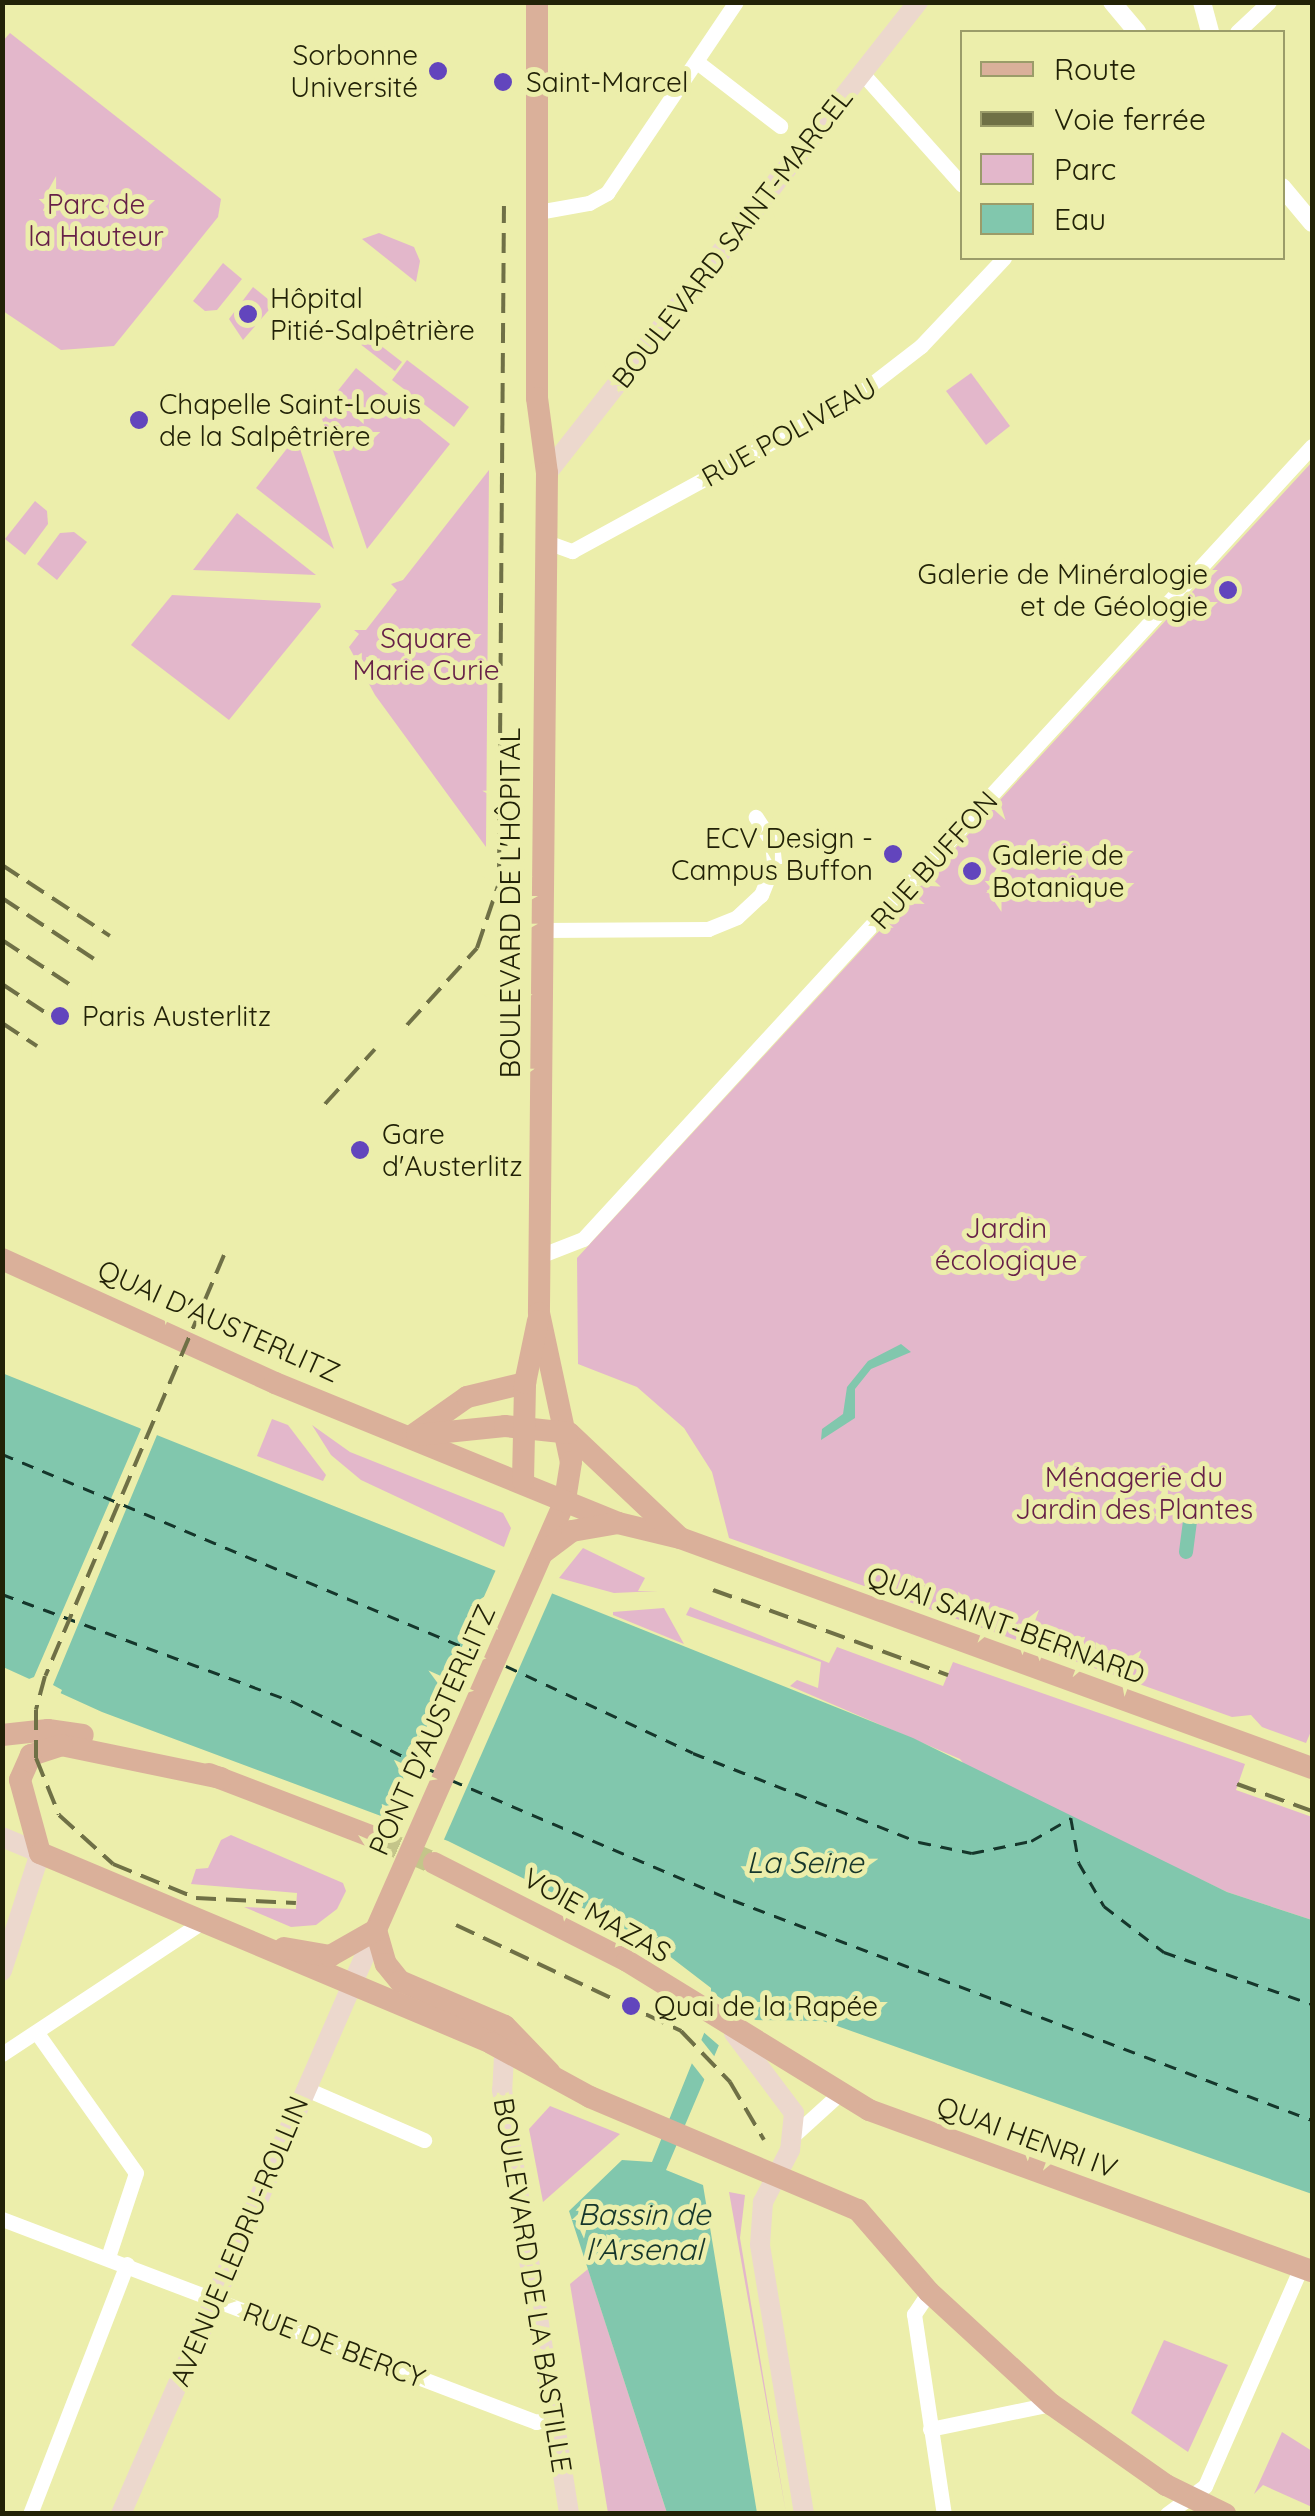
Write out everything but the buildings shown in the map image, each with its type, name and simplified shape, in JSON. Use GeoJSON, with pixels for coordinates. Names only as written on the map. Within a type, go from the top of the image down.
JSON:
{"type":"FeatureCollection","features":[{"type":"Feature","properties":{"kind":"main road","name":"BOULEVARD DE L'HÔPITAL"},"geometry":{"type":"LineString","coordinates":[[537,2],[537,398],[546,473],[540,1313],[569,1433],[565,1500]]}},
{"type":"Feature","properties":{"kind":"main road","name":"BOULEVARD SAINT-MARCEL"},"geometry":{"type":"LineString","coordinates":[[546,473],[918,2]]}},
{"type":"Feature","properties":{"kind":"main road","name":"QUAI D'AUSTERLITZ"},"geometry":{"type":"LineString","coordinates":[[2,1259],[275,1383],[523,1482]]}},
{"type":"Feature","properties":{"kind":"main road"},"geometry":{"type":"LineString","coordinates":[[523,1482],[525,1383],[540,1313]]}},
{"type":"Feature","properties":{"kind":"main road"},"geometry":{"type":"LineString","coordinates":[[413,1435],[467,1397],[525,1383]]}},
{"type":"Feature","properties":{"kind":"main road"},"geometry":{"type":"LineString","coordinates":[[413,1435],[523,1428],[569,1433]]}},
{"type":"Feature","properties":{"kind":"main road","name":"QUAI SAINT-BERNARD"},"geometry":{"type":"LineString","coordinates":[[569,1433],[680,1538]]}},
{"type":"Feature","properties":{"kind":"main road","name":"QUAI SAINT-BERNARD"},"geometry":{"type":"LineString","coordinates":[[523,1482],[618,1523],[680,1538],[1310,1762]]}},
{"type":"Feature","properties":{"kind":"main road","name":"PONT D'AUSTERLITZ"},"geometry":{"type":"LineString","coordinates":[[352,1976],[392,1895],[565,1500]]}},
{"type":"Feature","properties":{"kind":"main road"},"geometry":{"type":"LineString","coordinates":[[542,1555],[572,1531],[618,1523]]}},
{"type":"Feature","properties":{"kind":"main road"},"geometry":{"type":"LineString","coordinates":[[8,1731],[100,1738],[221,1778],[378,1839]]}},
{"type":"Feature","properties":{"kind":"main road"},"geometry":{"type":"LineString","coordinates":[[2,1971],[40,1853],[26,1817],[21,1772],[31,1755],[48,1747],[77,1746],[183,1775],[221,1778]]}},
{"type":"Feature","properties":{"kind":"main road"},"geometry":{"type":"LineString","coordinates":[[2,1799],[26,1817]]}},
{"type":"Feature","properties":{"kind":"main road"},"geometry":{"type":"LineString","coordinates":[[2,1837],[199,1924],[352,1976],[492,2043],[504,2056],[550,2073],[716,2152],[858,2210],[929,2292],[1052,2404],[1190,2497],[1225,2514]]}},
{"type":"Feature","properties":{"kind":"main road","name":"VOIE MAZAS"},"geometry":{"type":"LineString","coordinates":[[434,1863],[627,1961],[734,2033]]}},
{"type":"Feature","properties":{"kind":"main road"},"geometry":{"type":"LineString","coordinates":[[199,1924],[319,1956],[338,1954],[376,1930],[386,1964],[400,1981],[505,2026],[550,2073]]}},
{"type":"Feature","properties":{"kind":"main road","name":"AVENUE LEDRU-ROLLIN"},"geometry":{"type":"LineString","coordinates":[[121,2514],[352,1976]]}},
{"type":"Feature","properties":{"kind":"main road","name":"QUAI HENRI IV"},"geometry":{"type":"LineString","coordinates":[[734,2033],[760,2054],[838,2094],[1306,2269]]}},
{"type":"Feature","properties":{"kind":"main road"},"geometry":{"type":"LineString","coordinates":[[760,2054],[789,2100],[795,2134],[763,2202],[760,2245],[804,2514]]}},
{"type":"Feature","properties":{"kind":"main road","name":"BOULEVARD DE LA BASTILLE"},"geometry":{"type":"LineString","coordinates":[[504,2056],[502,2090],[569,2514]]}},
{"type":"Feature","properties":{"kind":"street"},"geometry":{"type":"LineString","coordinates":[[538,212],[589,204],[607,192],[736,2]]}},
{"type":"Feature","properties":{"kind":"street"},"geometry":{"type":"LineString","coordinates":[[1112,2],[1134,30]]}},
{"type":"Feature","properties":{"kind":"street"},"geometry":{"type":"LineString","coordinates":[[1202,2],[1209,30]]}},
{"type":"Feature","properties":{"kind":"street"},"geometry":{"type":"LineString","coordinates":[[1239,30],[1269,2]]}},
{"type":"Feature","properties":{"kind":"street"},"geometry":{"type":"LineString","coordinates":[[697,62],[780,126]]}},
{"type":"Feature","properties":{"kind":"street"},"geometry":{"type":"LineString","coordinates":[[862,73],[960,183]]}},
{"type":"Feature","properties":{"kind":"street"},"geometry":{"type":"LineString","coordinates":[[1285,191],[1312,223]]}},
{"type":"Feature","properties":{"kind":"street","name":"RUE POLIVEAU"},"geometry":{"type":"LineString","coordinates":[[544,542],[572,551],[856,396],[921,346],[1002,260]]}},
{"type":"Feature","properties":{"kind":"street","name":"RUE BUFFON"},"geometry":{"type":"LineString","coordinates":[[542,1254],[583,1240],[1312,446]]}},
{"type":"Feature","properties":{"kind":"street"},"geometry":{"type":"LineString","coordinates":[[540,930],[708,928],[737,917],[761,894],[774,862],[772,842],[756,817]]}},
{"type":"Feature","properties":{"kind":"street"},"geometry":{"type":"LineString","coordinates":[[2,2054],[199,1924]]}},
{"type":"Feature","properties":{"kind":"street"},"geometry":{"type":"LineString","coordinates":[[37,2032],[136,2174],[108,2256]]}},
{"type":"Feature","properties":{"kind":"street"},"geometry":{"type":"LineString","coordinates":[[760,2054],[814,2060]]}},
{"type":"Feature","properties":{"kind":"street"},"geometry":{"type":"LineString","coordinates":[[304,2088],[424,2140]]}},
{"type":"Feature","properties":{"kind":"street"},"geometry":{"type":"LineString","coordinates":[[795,2134],[838,2094]]}},
{"type":"Feature","properties":{"kind":"street","name":"RUE DE BERCY"},"geometry":{"type":"LineString","coordinates":[[2,2219],[108,2256],[536,2422],[553,2418]]}},
{"type":"Feature","properties":{"kind":"street"},"geometry":{"type":"LineString","coordinates":[[30,2514],[127,2264]]}},
{"type":"Feature","properties":{"kind":"street"},"geometry":{"type":"LineString","coordinates":[[1167,2514],[1205,2486],[1306,2269]]}},
{"type":"Feature","properties":{"kind":"street"},"geometry":{"type":"LineString","coordinates":[[929,2292],[914,2314],[944,2514]]}},
{"type":"Feature","properties":{"kind":"street"},"geometry":{"type":"LineString","coordinates":[[930,2429],[1052,2404]]}},
{"type":"Feature","properties":{"kind":"green space","name":"Parc de la Hauteur"},"geometry":{"type":"Polygon","coordinates":[[[10,33],[221,199],[218,217],[114,346],[61,350],[3,311],[2,42],[10,33]]]}},
{"type":"Feature","properties":{"kind":"green space"},"geometry":{"type":"Polygon","coordinates":[[[379,233],[414,247],[420,261],[416,282],[362,239],[379,233]]]}},
{"type":"Feature","properties":{"kind":"green space"},"geometry":{"type":"Polygon","coordinates":[[[223,263],[242,279],[217,310],[205,311],[193,301],[223,263]]]}},
{"type":"Feature","properties":{"kind":"green space"},"geometry":{"type":"Polygon","coordinates":[[[253,287],[274,304],[243,340],[229,319],[253,287]]]}},
{"type":"Feature","properties":{"kind":"green space"},"geometry":{"type":"Polygon","coordinates":[[[349,321],[402,362],[395,371],[342,330],[349,321]]]}},
{"type":"Feature","properties":{"kind":"green space"},"geometry":{"type":"Polygon","coordinates":[[[407,360],[469,407],[454,427],[392,380],[407,360]]]}},
{"type":"Feature","properties":{"kind":"green space"},"geometry":{"type":"Polygon","coordinates":[[[356,368],[450,444],[367,549],[320,413],[356,368]]]}},
{"type":"Feature","properties":{"kind":"green space"},"geometry":{"type":"Polygon","coordinates":[[[971,373],[1010,426],[986,445],[946,391],[971,373]]]}},
{"type":"Feature","properties":{"kind":"green space"},"geometry":{"type":"Polygon","coordinates":[[[296,437],[334,549],[256,488],[296,437]]]}},
{"type":"Feature","properties":{"kind":"green space"},"geometry":{"type":"Polygon","coordinates":[[[1312,462],[1312,1729],[1306,1743],[1262,1727],[1251,1715],[1232,1717],[729,1538],[712,1472],[684,1428],[637,1387],[578,1364],[577,1258],[1312,462]]]}},
{"type":"Feature","properties":{"kind":"green space","name":"Square Marie Curie"},"geometry":{"type":"Polygon","coordinates":[[[489,470],[486,847],[375,695],[349,647],[359,634],[354,630],[366,630],[397,590],[391,584],[403,580],[489,470]]]}},
{"type":"Feature","properties":{"kind":"green space"},"geometry":{"type":"Polygon","coordinates":[[[35,501],[47,511],[48,524],[25,555],[5,539],[35,501]]]}},
{"type":"Feature","properties":{"kind":"green space"},"geometry":{"type":"Polygon","coordinates":[[[237,513],[316,575],[193,570],[237,513]]]}},
{"type":"Feature","properties":{"kind":"green space"},"geometry":{"type":"Polygon","coordinates":[[[74,532],[87,542],[57,580],[37,564],[60,533],[74,532]]]}},
{"type":"Feature","properties":{"kind":"green space"},"geometry":{"type":"Polygon","coordinates":[[[172,595],[320,603],[321,607],[229,720],[131,645],[172,595]]]}},
{"type":"Feature","properties":{"kind":"green space"},"geometry":{"type":"Polygon","coordinates":[[[272,1419],[288,1425],[326,1475],[323,1481],[257,1456],[272,1419]]]}},
{"type":"Feature","properties":{"kind":"green space"},"geometry":{"type":"Polygon","coordinates":[[[312,1425],[350,1452],[503,1513],[511,1528],[504,1547],[361,1480],[331,1455],[312,1425]]]}},
{"type":"Feature","properties":{"kind":"green space"},"geometry":{"type":"Polygon","coordinates":[[[583,1548],[645,1578],[638,1591],[658,1591],[614,1593],[559,1578],[583,1548]]]}},
{"type":"Feature","properties":{"kind":"green space"},"geometry":{"type":"Polygon","coordinates":[[[690,1607],[829,1663],[837,1647],[943,1686],[953,1662],[1245,1764],[1236,1790],[1312,1817],[1312,1920],[1227,1892],[968,1769],[960,1759],[790,1686],[797,1680],[818,1688],[821,1662],[686,1615],[690,1607]]]}},
{"type":"Feature","properties":{"kind":"green space"},"geometry":{"type":"Polygon","coordinates":[[[664,1608],[684,1644],[613,1615],[613,1612],[664,1608]]]}},
{"type":"Feature","properties":{"kind":"green space"},"geometry":{"type":"Polygon","coordinates":[[[231,1835],[343,1883],[346,1891],[337,1909],[316,1925],[291,1927],[244,1907],[296,1909],[297,1893],[191,1884],[196,1869],[208,1868],[221,1840],[231,1835]]]}},
{"type":"Feature","properties":{"kind":"green space"},"geometry":{"type":"Polygon","coordinates":[[[550,2106],[620,2134],[543,2202],[529,2129],[550,2106]]]}},
{"type":"Feature","properties":{"kind":"green space"},"geometry":{"type":"Polygon","coordinates":[[[729,2192],[745,2195],[740,2238],[786,2513],[729,2192]]]}},
{"type":"Feature","properties":{"kind":"green space"},"geometry":{"type":"Polygon","coordinates":[[[588,2269],[667,2513],[608,2513],[570,2284],[588,2269]]]}},
{"type":"Feature","properties":{"kind":"green space"},"geometry":{"type":"Polygon","coordinates":[[[1164,2340],[1228,2365],[1188,2452],[1131,2413],[1164,2340]]]}},
{"type":"Feature","properties":{"kind":"green space"},"geometry":{"type":"Polygon","coordinates":[[[1282,2432],[1312,2451],[1312,2507],[1263,2485],[1254,2494],[1282,2432]]]}},
{"type":"Feature","properties":{"kind":"water"},"geometry":{"type":"Polygon","coordinates":[[[901,1344],[911,1352],[871,1369],[855,1389],[855,1418],[821,1440],[822,1429],[843,1414],[847,1387],[868,1361],[901,1344]]]}},
{"type":"Feature","properties":{"kind":"water","name":"La Seine"},"geometry":{"type":"Polygon","coordinates":[[[2,1373],[913,1738],[1227,1892],[1312,1920],[1312,2194],[823,2021],[755,2020],[719,2045],[666,2170],[703,2185],[757,2513],[667,2513],[569,2211],[622,2160],[652,2162],[711,2016],[711,1988],[651,1942],[448,1841],[102,1712],[3,1667],[2,1373]]]}},
{"type":"Feature","properties":{"kind":"pier"},"geometry":{"type":"Polygon","coordinates":[[[132,1419],[170,1433],[157,1435],[53,1685],[62,1690],[58,1699],[24,1681],[34,1677],[141,1429],[132,1419]]]}},
{"type":"Feature","properties":{"kind":"pier"},"geometry":{"type":"Polygon","coordinates":[[[498,1565],[554,1589],[442,1844],[386,1819],[498,1565]]]}},
{"type":"Feature","properties":{"kind":"pier"},"geometry":{"type":"Polygon","coordinates":[[[705,1987],[762,2024],[723,2049],[701,2030],[709,2004],[705,1987]]]}},
{"type":"Feature","properties":{"kind":"pier"},"geometry":{"type":"Polygon","coordinates":[[[699,2037],[718,2061],[708,2084],[690,2061],[699,2037]]]}},
{"type":"Feature","properties":{"kind":"waterway"},"geometry":{"type":"LineString","coordinates":[[1186,1552],[1192,1506]]}},
{"type":"Feature","properties":{"kind":"ferry route"},"geometry":{"type":"LineString","coordinates":[[2,1454],[485,1656]]}},
{"type":"Feature","properties":{"kind":"ferry route"},"geometry":{"type":"LineString","coordinates":[[2,1594],[292,1701],[435,1772]]}},
{"type":"Feature","properties":{"kind":"ferry route"},"geometry":{"type":"LineString","coordinates":[[506,1666],[693,1753],[919,1842],[972,1853],[1031,1841],[1071,1818],[1079,1863],[1104,1906],[1164,1952],[1312,2004]]}},
{"type":"Feature","properties":{"kind":"ferry route"},"geometry":{"type":"LineString","coordinates":[[451,1780],[733,1900],[1312,2120]]}},
{"type":"Feature","properties":{"kind":"tunnel"},"geometry":{"type":"LineString","coordinates":[[378,1839],[434,1863]]}},
{"type":"Feature","properties":{"kind":"railway"},"geometry":{"type":"LineString","coordinates":[[407,1025],[477,948],[499,883],[504,206]]}},
{"type":"Feature","properties":{"kind":"railway"},"geometry":{"type":"LineString","coordinates":[[2,865],[110,936]]}},
{"type":"Feature","properties":{"kind":"railway"},"geometry":{"type":"LineString","coordinates":[[2,898],[94,959]]}},
{"type":"Feature","properties":{"kind":"railway"},"geometry":{"type":"LineString","coordinates":[[2,940],[75,988]]}},
{"type":"Feature","properties":{"kind":"railway"},"geometry":{"type":"LineString","coordinates":[[2,984],[55,1019]]}},
{"type":"Feature","properties":{"kind":"railway"},"geometry":{"type":"LineString","coordinates":[[2,1023],[37,1046]]}},
{"type":"Feature","properties":{"kind":"railway"},"geometry":{"type":"LineString","coordinates":[[325,1104],[375,1049]]}},
{"type":"Feature","properties":{"kind":"railway"},"geometry":{"type":"LineString","coordinates":[[224,1255],[45,1676],[36,1710],[36,1758],[59,1815],[113,1864],[196,1898],[296,1903]]}},
{"type":"Feature","properties":{"kind":"railway"},"geometry":{"type":"LineString","coordinates":[[713,1590],[948,1675]]}},
{"type":"Feature","properties":{"kind":"railway"},"geometry":{"type":"LineString","coordinates":[[1237,1784],[1312,1811]]}},
{"type":"Feature","properties":{"kind":"railway"},"geometry":{"type":"LineString","coordinates":[[456,1925],[681,2031],[730,2082],[764,2140]]}},
{"type":"Feature","properties":{"kind":"place","name":"Sorbonne Université"},"geometry":{"type":"Point","coordinates":[438,71]}},
{"type":"Feature","properties":{"kind":"place","name":"Saint-Marcel"},"geometry":{"type":"Point","coordinates":[503,82]}},
{"type":"Feature","properties":{"kind":"place","name":"Hôpital Pitié-Salpêtrière"},"geometry":{"type":"Point","coordinates":[248,314]}},
{"type":"Feature","properties":{"kind":"place","name":"Chapelle Saint-Louis de la Salpêtrière"},"geometry":{"type":"Point","coordinates":[139,420]}},
{"type":"Feature","properties":{"kind":"place","name":"Galerie de Minéralogie et de Géologie"},"geometry":{"type":"Point","coordinates":[1228,590]}},
{"type":"Feature","properties":{"kind":"place","name":"ECV Design - Campus Buffon"},"geometry":{"type":"Point","coordinates":[893,854]}},
{"type":"Feature","properties":{"kind":"place","name":"Galerie de Botanique"},"geometry":{"type":"Point","coordinates":[972,871]}},
{"type":"Feature","properties":{"kind":"place","name":"Paris Austerlitz"},"geometry":{"type":"Point","coordinates":[60,1016]}},
{"type":"Feature","properties":{"kind":"place","name":"Gare d'Austerlitz"},"geometry":{"type":"Point","coordinates":[360,1150]}},
{"type":"Feature","properties":{"kind":"place","name":"Quai de la Rapée"},"geometry":{"type":"Point","coordinates":[631,2006]}},
{"type":"Feature","properties":{"kind":"park label","name":"Jardin écologique"},"geometry":{"type":"Point","coordinates":[1006,1244]}},
{"type":"Feature","properties":{"kind":"park label","name":"Ménagerie du Jardin des Plantes"},"geometry":{"type":"Point","coordinates":[1134,1493]}},
{"type":"Feature","properties":{"kind":"water label","name":"Bassin de l'Arsenal"},"geometry":{"type":"Point","coordinates":[644,2231]}}]}
